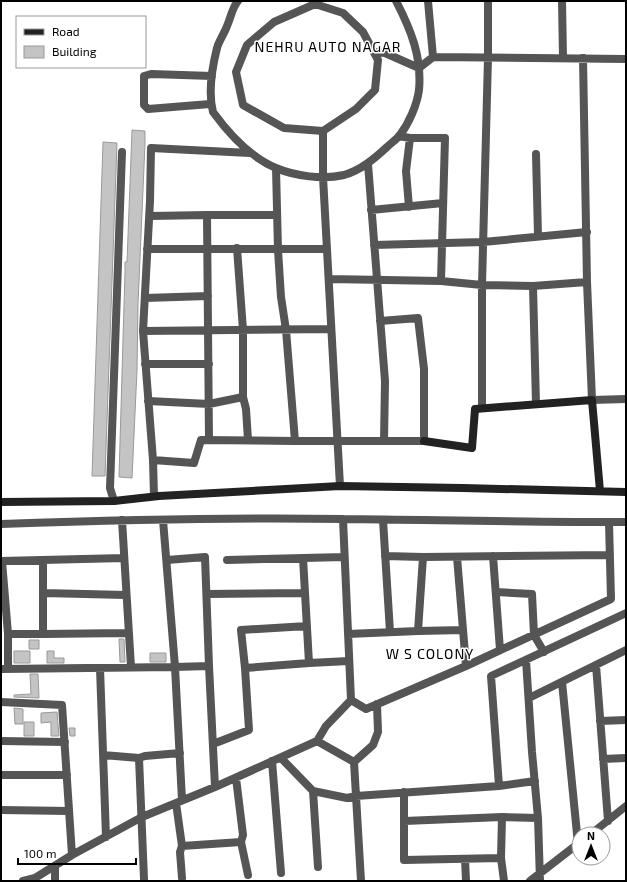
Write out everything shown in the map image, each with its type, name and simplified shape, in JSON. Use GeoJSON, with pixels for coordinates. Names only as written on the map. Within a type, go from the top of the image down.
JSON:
{"type":"FeatureCollection","features":[{"type":"Feature","properties":{"kind":"main road"},"geometry":{"type":"LineString","coordinates":[[424,441],[472,448],[475,409],[592,400],[600,491]]}},
{"type":"Feature","properties":{"kind":"main road"},"geometry":{"type":"LineString","coordinates":[[1,502],[114,500],[154,496],[340,486],[626,492]]}},
{"type":"Feature","properties":{"kind":"street"},"geometry":{"type":"LineString","coordinates":[[236,2],[228,26],[217,47],[212,76],[210,104],[213,112],[220,122],[250,153],[276,168],[298,174],[324,177],[344,175],[368,164],[399,136],[411,115],[419,92],[419,68],[415,42],[396,1]]}},
{"type":"Feature","properties":{"kind":"street"},"geometry":{"type":"LineString","coordinates":[[428,1],[433,57]]}},
{"type":"Feature","properties":{"kind":"street"},"geometry":{"type":"LineString","coordinates":[[482,408],[482,285],[488,58],[488,1]]}},
{"type":"Feature","properties":{"kind":"street"},"geometry":{"type":"LineString","coordinates":[[562,1],[563,58]]}},
{"type":"Feature","properties":{"kind":"street"},"geometry":{"type":"LineString","coordinates":[[315,3],[343,13],[363,32],[378,60],[375,90],[356,109],[324,130],[284,128],[243,105],[236,72],[247,45],[252,40],[274,22],[315,3]]}},
{"type":"Feature","properties":{"kind":"street"},"geometry":{"type":"LineString","coordinates":[[374,52],[385,53],[419,68]]}},
{"type":"Feature","properties":{"kind":"street"},"geometry":{"type":"LineString","coordinates":[[419,68],[433,57],[626,59]]}},
{"type":"Feature","properties":{"kind":"street"},"geometry":{"type":"LineString","coordinates":[[583,58],[587,282],[592,400],[626,399]]}},
{"type":"Feature","properties":{"kind":"street"},"geometry":{"type":"LineString","coordinates":[[210,104],[148,109],[144,105],[144,76],[151,74],[212,76]]}},
{"type":"Feature","properties":{"kind":"street"},"geometry":{"type":"LineString","coordinates":[[324,130],[327,249],[340,486]]}},
{"type":"Feature","properties":{"kind":"street"},"geometry":{"type":"LineString","coordinates":[[399,136],[410,138],[445,138],[441,281]]}},
{"type":"Feature","properties":{"kind":"street"},"geometry":{"type":"LineString","coordinates":[[409,207],[406,172],[410,138]]}},
{"type":"Feature","properties":{"kind":"street"},"geometry":{"type":"LineString","coordinates":[[154,496],[153,460],[143,331],[150,216],[151,148],[250,153]]}},
{"type":"Feature","properties":{"kind":"street"},"geometry":{"type":"LineString","coordinates":[[114,500],[110,488],[122,152]]}},
{"type":"Feature","properties":{"kind":"street"},"geometry":{"type":"LineString","coordinates":[[536,154],[538,236]]}},
{"type":"Feature","properties":{"kind":"street"},"geometry":{"type":"LineString","coordinates":[[368,164],[385,381],[384,441]]}},
{"type":"Feature","properties":{"kind":"street"},"geometry":{"type":"LineString","coordinates":[[276,168],[276,215],[281,297],[286,330],[295,441]]}},
{"type":"Feature","properties":{"kind":"street"},"geometry":{"type":"LineString","coordinates":[[371,210],[443,203]]}},
{"type":"Feature","properties":{"kind":"street"},"geometry":{"type":"LineString","coordinates":[[207,215],[209,440]]}},
{"type":"Feature","properties":{"kind":"street"},"geometry":{"type":"LineString","coordinates":[[150,216],[276,215]]}},
{"type":"Feature","properties":{"kind":"street"},"geometry":{"type":"LineString","coordinates":[[374,245],[483,242],[587,232]]}},
{"type":"Feature","properties":{"kind":"street"},"geometry":{"type":"LineString","coordinates":[[237,248],[243,330],[243,397],[246,408],[248,440]]}},
{"type":"Feature","properties":{"kind":"street"},"geometry":{"type":"LineString","coordinates":[[148,249],[327,249]]}},
{"type":"Feature","properties":{"kind":"street"},"geometry":{"type":"LineString","coordinates":[[329,279],[441,281],[482,285],[533,286],[587,282]]}},
{"type":"Feature","properties":{"kind":"street"},"geometry":{"type":"LineString","coordinates":[[533,286],[536,404]]}},
{"type":"Feature","properties":{"kind":"street"},"geometry":{"type":"LineString","coordinates":[[145,298],[208,296]]}},
{"type":"Feature","properties":{"kind":"street"},"geometry":{"type":"LineString","coordinates":[[153,460],[194,463],[201,440],[337,442],[424,441],[424,369],[418,318],[380,321]]}},
{"type":"Feature","properties":{"kind":"street"},"geometry":{"type":"LineString","coordinates":[[143,331],[331,329]]}},
{"type":"Feature","properties":{"kind":"street"},"geometry":{"type":"LineString","coordinates":[[145,364],[208,364]]}},
{"type":"Feature","properties":{"kind":"street"},"geometry":{"type":"LineString","coordinates":[[148,401],[209,404],[243,397]]}},
{"type":"Feature","properties":{"kind":"street"},"geometry":{"type":"LineString","coordinates":[[23,881],[34,878],[72,855],[142,817],[236,778],[317,741],[326,726],[351,700],[342,519]]}},
{"type":"Feature","properties":{"kind":"street"},"geometry":{"type":"LineString","coordinates":[[1,524],[122,520],[342,519],[626,522]]}},
{"type":"Feature","properties":{"kind":"street"},"geometry":{"type":"LineString","coordinates":[[122,520],[131,667]]}},
{"type":"Feature","properties":{"kind":"street"},"geometry":{"type":"LineString","coordinates":[[164,520],[180,753],[179,802],[182,846],[180,852],[182,878]]}},
{"type":"Feature","properties":{"kind":"street"},"geometry":{"type":"LineString","coordinates":[[383,520],[390,632]]}},
{"type":"Feature","properties":{"kind":"street"},"geometry":{"type":"LineString","coordinates":[[366,708],[466,666],[611,599],[609,522]]}},
{"type":"Feature","properties":{"kind":"street"},"geometry":{"type":"LineString","coordinates":[[385,556],[457,557],[610,555]]}},
{"type":"Feature","properties":{"kind":"street"},"geometry":{"type":"LineString","coordinates":[[493,556],[500,650]]}},
{"type":"Feature","properties":{"kind":"street"},"geometry":{"type":"LineString","coordinates":[[227,560],[344,557]]}},
{"type":"Feature","properties":{"kind":"street"},"geometry":{"type":"LineString","coordinates":[[418,631],[423,557]]}},
{"type":"Feature","properties":{"kind":"street"},"geometry":{"type":"LineString","coordinates":[[457,557],[466,666]]}},
{"type":"Feature","properties":{"kind":"street"},"geometry":{"type":"LineString","coordinates":[[124,558],[2,561],[8,634],[4,669],[209,666]]}},
{"type":"Feature","properties":{"kind":"street"},"geometry":{"type":"LineString","coordinates":[[167,560],[205,558],[215,787]]}},
{"type":"Feature","properties":{"kind":"street"},"geometry":{"type":"LineString","coordinates":[[303,558],[309,663]]}},
{"type":"Feature","properties":{"kind":"street"},"geometry":{"type":"LineString","coordinates":[[43,560],[44,634]]}},
{"type":"Feature","properties":{"kind":"street"},"geometry":{"type":"LineString","coordinates":[[496,592],[532,594],[534,635],[544,652]]}},
{"type":"Feature","properties":{"kind":"street"},"geometry":{"type":"LineString","coordinates":[[43,593],[126,595]]}},
{"type":"Feature","properties":{"kind":"street"},"geometry":{"type":"LineString","coordinates":[[207,594],[305,593]]}},
{"type":"Feature","properties":{"kind":"street"},"geometry":{"type":"LineString","coordinates":[[499,786],[491,676],[626,612]]}},
{"type":"Feature","properties":{"kind":"street"},"geometry":{"type":"LineString","coordinates":[[213,744],[249,730],[241,630],[307,626]]}},
{"type":"Feature","properties":{"kind":"street"},"geometry":{"type":"LineString","coordinates":[[348,634],[463,630]]}},
{"type":"Feature","properties":{"kind":"street"},"geometry":{"type":"LineString","coordinates":[[8,634],[129,634]]}},
{"type":"Feature","properties":{"kind":"street"},"geometry":{"type":"LineString","coordinates":[[529,698],[626,650]]}},
{"type":"Feature","properties":{"kind":"street"},"geometry":{"type":"LineString","coordinates":[[526,660],[538,818],[539,878]]}},
{"type":"Feature","properties":{"kind":"street"},"geometry":{"type":"LineString","coordinates":[[245,668],[349,661]]}},
{"type":"Feature","properties":{"kind":"street"},"geometry":{"type":"LineString","coordinates":[[596,665],[608,821]]}},
{"type":"Feature","properties":{"kind":"street"},"geometry":{"type":"LineString","coordinates":[[100,668],[106,837]]}},
{"type":"Feature","properties":{"kind":"street"},"geometry":{"type":"LineString","coordinates":[[562,682],[576,826]]}},
{"type":"Feature","properties":{"kind":"street"},"geometry":{"type":"LineString","coordinates":[[351,700],[366,708],[377,717]]}},
{"type":"Feature","properties":{"kind":"street"},"geometry":{"type":"LineString","coordinates":[[1,702],[62,705],[72,855]]}},
{"type":"Feature","properties":{"kind":"street"},"geometry":{"type":"LineString","coordinates":[[354,762],[373,745],[378,732],[377,704]]}},
{"type":"Feature","properties":{"kind":"street"},"geometry":{"type":"LineString","coordinates":[[600,721],[626,720]]}},
{"type":"Feature","properties":{"kind":"street"},"geometry":{"type":"LineString","coordinates":[[1,741],[65,742]]}},
{"type":"Feature","properties":{"kind":"street"},"geometry":{"type":"LineString","coordinates":[[317,741],[354,762]]}},
{"type":"Feature","properties":{"kind":"street"},"geometry":{"type":"LineString","coordinates":[[103,755],[139,758],[145,756],[180,753]]}},
{"type":"Feature","properties":{"kind":"street"},"geometry":{"type":"LineString","coordinates":[[139,758],[144,879]]}},
{"type":"Feature","properties":{"kind":"street"},"geometry":{"type":"LineString","coordinates":[[281,758],[313,790],[347,798],[404,792],[499,786],[535,781]]}},
{"type":"Feature","properties":{"kind":"street"},"geometry":{"type":"LineString","coordinates":[[603,759],[626,758]]}},
{"type":"Feature","properties":{"kind":"street"},"geometry":{"type":"LineString","coordinates":[[272,761],[281,873]]}},
{"type":"Feature","properties":{"kind":"street"},"geometry":{"type":"LineString","coordinates":[[354,762],[361,881]]}},
{"type":"Feature","properties":{"kind":"street"},"geometry":{"type":"LineString","coordinates":[[1,775],[67,775]]}},
{"type":"Feature","properties":{"kind":"street"},"geometry":{"type":"LineString","coordinates":[[236,778],[243,835],[241,842],[248,875]]}},
{"type":"Feature","properties":{"kind":"street"},"geometry":{"type":"LineString","coordinates":[[313,790],[318,867]]}},
{"type":"Feature","properties":{"kind":"street"},"geometry":{"type":"LineString","coordinates":[[404,792],[404,860],[501,858]]}},
{"type":"Feature","properties":{"kind":"street"},"geometry":{"type":"LineString","coordinates":[[601,826],[626,806]]}},
{"type":"Feature","properties":{"kind":"street"},"geometry":{"type":"LineString","coordinates":[[1,810],[69,811]]}},
{"type":"Feature","properties":{"kind":"street"},"geometry":{"type":"LineString","coordinates":[[404,821],[502,817],[538,818]]}},
{"type":"Feature","properties":{"kind":"street"},"geometry":{"type":"LineString","coordinates":[[502,817],[501,858],[504,881]]}},
{"type":"Feature","properties":{"kind":"street"},"geometry":{"type":"LineString","coordinates":[[182,846],[241,842]]}},
{"type":"Feature","properties":{"kind":"street"},"geometry":{"type":"LineString","coordinates":[[530,881],[539,878],[571,850]]}},
{"type":"Feature","properties":{"kind":"street"},"geometry":{"type":"LineString","coordinates":[[465,859],[466,881]]}},
{"type":"Feature","properties":{"kind":"street"},"geometry":{"type":"LineString","coordinates":[[55,866],[55,881]]}},
{"type":"Feature","properties":{"kind":"building"},"geometry":{"type":"Polygon","coordinates":[[[132,130],[145,131],[145,144],[132,478],[119,477],[125,262],[127,262],[132,130]]]}},
{"type":"Feature","properties":{"kind":"building"},"geometry":{"type":"Polygon","coordinates":[[[103,142],[117,143],[105,476],[92,476],[103,142]]]}},
{"type":"Feature","properties":{"kind":"building"},"geometry":{"type":"Polygon","coordinates":[[[119,639],[124,639],[125,662],[120,662],[119,639]]]}},
{"type":"Feature","properties":{"kind":"building"},"geometry":{"type":"Polygon","coordinates":[[[29,640],[39,640],[39,649],[29,649],[29,640]]]}},
{"type":"Feature","properties":{"kind":"building"},"geometry":{"type":"Polygon","coordinates":[[[14,651],[30,651],[30,663],[14,663],[14,651]]]}},
{"type":"Feature","properties":{"kind":"building"},"geometry":{"type":"Polygon","coordinates":[[[47,651],[54,651],[54,658],[64,658],[64,663],[47,663],[47,651]]]}},
{"type":"Feature","properties":{"kind":"building"},"geometry":{"type":"Polygon","coordinates":[[[150,653],[166,653],[166,662],[150,662],[150,653]]]}},
{"type":"Feature","properties":{"kind":"building"},"geometry":{"type":"Polygon","coordinates":[[[30,674],[38,674],[39,698],[14,697],[14,695],[31,694],[30,674]]]}},
{"type":"Feature","properties":{"kind":"building"},"geometry":{"type":"Polygon","coordinates":[[[14,708],[23,709],[23,724],[15,724],[14,708]]]}},
{"type":"Feature","properties":{"kind":"building"},"geometry":{"type":"Polygon","coordinates":[[[57,712],[59,736],[51,736],[51,722],[41,723],[41,713],[57,712]]]}},
{"type":"Feature","properties":{"kind":"building"},"geometry":{"type":"Polygon","coordinates":[[[24,722],[34,722],[34,736],[24,736],[24,722]]]}},
{"type":"Feature","properties":{"kind":"building"},"geometry":{"type":"Polygon","coordinates":[[[69,728],[75,728],[75,736],[70,736],[69,728]]]}},
{"type":"Feature","properties":{"kind":"district","name":"NEHRU AUTO NAGAR"},"geometry":{"type":"Point","coordinates":[328,47]}},
{"type":"Feature","properties":{"kind":"district","name":"W S COLONY"},"geometry":{"type":"Point","coordinates":[430,654]}}]}
